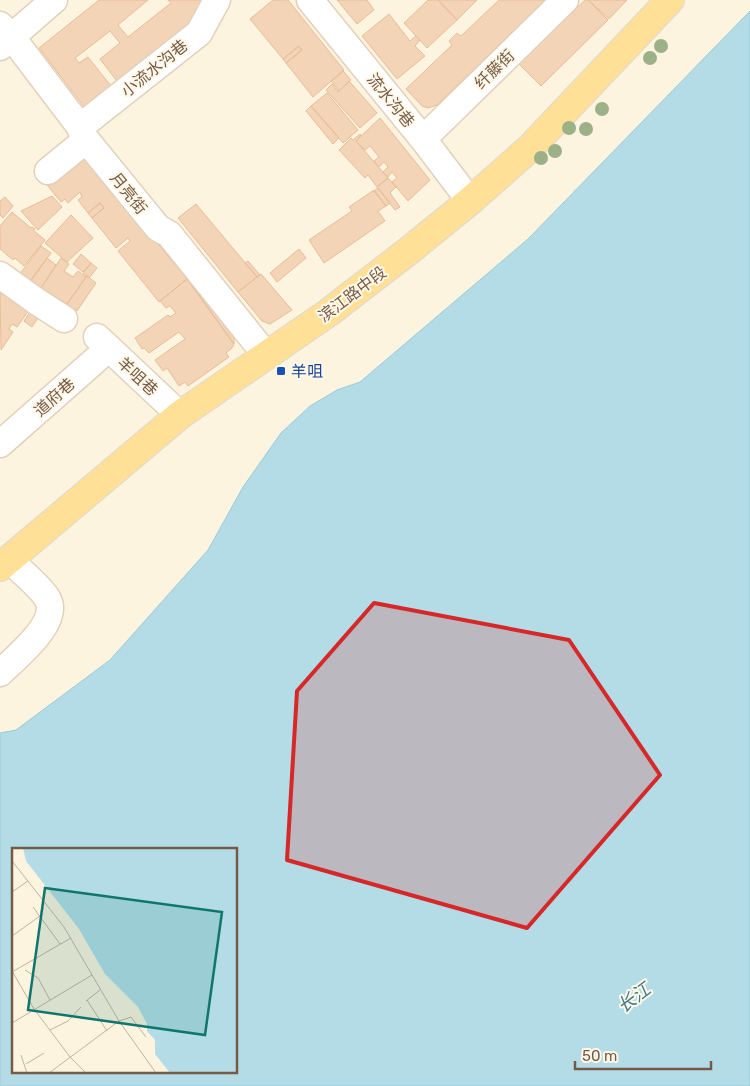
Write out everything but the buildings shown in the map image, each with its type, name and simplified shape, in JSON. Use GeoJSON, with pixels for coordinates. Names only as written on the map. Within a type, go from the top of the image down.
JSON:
{"type":"FeatureCollection","features":[{"type":"Feature","properties":{"kind":"main road","name":"滨江路中段"},"geometry":{"type":"LineString","coordinates":[[4,560],[180,415],[328,313],[411,249],[470,200],[530,148],[670,0]]}},
{"type":"Feature","properties":{"kind":"street"},"geometry":{"type":"LineString","coordinates":[[4,36],[54,0]]}},
{"type":"Feature","properties":{"kind":"street","name":"小流水沟巷"},"geometry":{"type":"LineString","coordinates":[[48,170],[83,134],[199,33],[217,0]]}},
{"type":"Feature","properties":{"kind":"street","name":"流水沟巷"},"geometry":{"type":"LineString","coordinates":[[310,0],[470,200]]}},
{"type":"Feature","properties":{"kind":"street","name":"纤藤街"},"geometry":{"type":"LineString","coordinates":[[423,139],[565,0]]}},
{"type":"Feature","properties":{"kind":"street","name":"月亮街"},"geometry":{"type":"LineString","coordinates":[[4,36],[158,228],[169,234],[266,355]]}},
{"type":"Feature","properties":{"kind":"street"},"geometry":{"type":"LineString","coordinates":[[0,275],[64,319]]}},
{"type":"Feature","properties":{"kind":"street","name":"羊咀巷"},"geometry":{"type":"LineString","coordinates":[[102,343],[180,415]]}},
{"type":"Feature","properties":{"kind":"street","name":"道府巷"},"geometry":{"type":"LineString","coordinates":[[0,444],[102,343]]}},
{"type":"Feature","properties":{"kind":"street"},"geometry":{"type":"LineString","coordinates":[[0,673],[31,643],[46,624],[49,616],[47,597],[4,560]]}},
{"type":"Feature","properties":{"kind":"highlighted area"},"geometry":{"type":"Polygon","coordinates":[[[374,603],[569,640],[660,775],[527,928],[287,860],[297,691],[374,603]]]}},
{"type":"Feature","properties":{"kind":"water","name":"长江"},"geometry":{"type":"Polygon","coordinates":[[[750,11],[750,1086],[0,1086],[0,733],[16,730],[110,660],[208,550],[243,487],[281,433],[310,406],[337,390],[360,382],[528,239],[750,11]]]}},
{"type":"Feature","properties":{"kind":"place","name":"羊咀"},"geometry":{"type":"Point","coordinates":[281,371]}}]}
